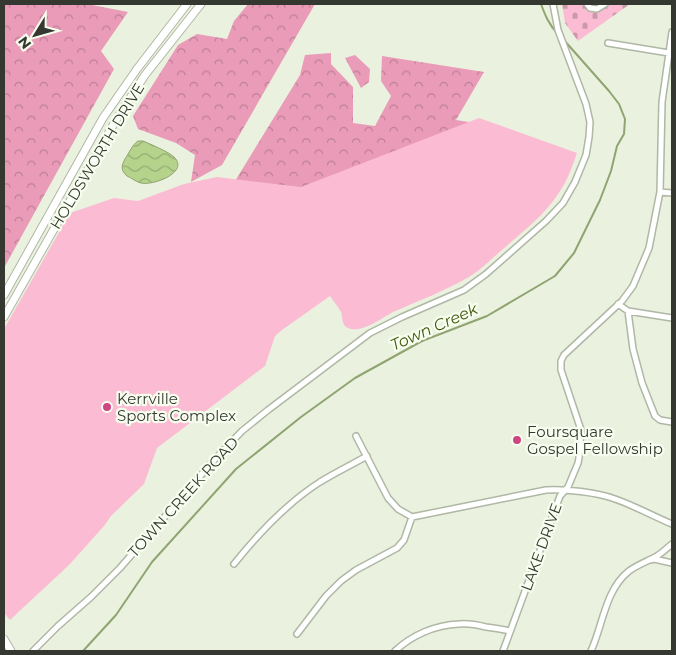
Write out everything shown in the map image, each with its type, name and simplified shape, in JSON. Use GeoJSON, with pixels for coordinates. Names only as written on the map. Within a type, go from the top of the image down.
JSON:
{"type":"FeatureCollection","features":[{"type":"Feature","properties":{"kind":"main road","name":"HOLDSWORTH DRIVE"},"geometry":{"type":"LineString","coordinates":[[4,295],[104,118],[137,69],[187,4]]}},
{"type":"Feature","properties":{"kind":"main road","name":"HOLDSWORTH DRIVE"},"geometry":{"type":"LineString","coordinates":[[4,317],[116,120],[145,75],[201,4]]}},
{"type":"Feature","properties":{"kind":"main road"},"geometry":{"type":"LineString","coordinates":[[76,167],[86,172]]}},
{"type":"Feature","properties":{"kind":"main road"},"geometry":{"type":"LineString","coordinates":[[4,639],[10,649]]}},
{"type":"Feature","properties":{"kind":"street","name":"TOWN CREEK ROAD"},"geometry":{"type":"LineString","coordinates":[[33,651],[120,568],[242,431],[370,333],[464,290],[486,274],[546,221],[563,203],[575,182],[586,155],[590,122],[586,104],[558,30],[554,4]]}},
{"type":"Feature","properties":{"kind":"street"},"geometry":{"type":"LineString","coordinates":[[587,4],[590,8],[597,9],[605,4]]}},
{"type":"Feature","properties":{"kind":"street","name":"LAKE DRIVE"},"geometry":{"type":"LineString","coordinates":[[503,651],[560,496],[568,487],[579,458],[581,430],[561,370],[561,361],[564,355],[618,304],[634,286],[647,255],[660,192],[662,102],[672,32]]}},
{"type":"Feature","properties":{"kind":"street"},"geometry":{"type":"LineString","coordinates":[[608,43],[669,53]]}},
{"type":"Feature","properties":{"kind":"street"},"geometry":{"type":"LineString","coordinates":[[660,192],[672,193]]}},
{"type":"Feature","properties":{"kind":"street"},"geometry":{"type":"LineString","coordinates":[[618,304],[628,311],[672,318]]}},
{"type":"Feature","properties":{"kind":"street"},"geometry":{"type":"LineString","coordinates":[[628,311],[633,350],[654,416],[660,420],[672,422]]}},
{"type":"Feature","properties":{"kind":"street"},"geometry":{"type":"LineString","coordinates":[[356,436],[388,498],[398,509],[412,516],[546,490],[595,494],[615,499],[672,524]]}},
{"type":"Feature","properties":{"kind":"street"},"geometry":{"type":"LineString","coordinates":[[234,564],[284,510],[322,481],[367,456]]}},
{"type":"Feature","properties":{"kind":"street"},"geometry":{"type":"LineString","coordinates":[[297,634],[326,596],[341,581],[356,570],[397,548],[404,540],[412,516]]}},
{"type":"Feature","properties":{"kind":"street"},"geometry":{"type":"LineString","coordinates":[[591,651],[596,642],[608,603],[617,585],[630,571],[650,560],[672,544]]}},
{"type":"Feature","properties":{"kind":"street"},"geometry":{"type":"LineString","coordinates":[[650,560],[654,559],[672,563]]}},
{"type":"Feature","properties":{"kind":"street"},"geometry":{"type":"LineString","coordinates":[[395,651],[418,635],[441,627],[460,624],[475,625],[510,632]]}},
{"type":"Feature","properties":{"kind":"green space"},"geometry":{"type":"Polygon","coordinates":[[[4,4],[87,4],[128,12],[101,51],[114,69],[4,268],[4,4]]]}},
{"type":"Feature","properties":{"kind":"green space"},"geometry":{"type":"Polygon","coordinates":[[[248,4],[315,4],[222,165],[191,182],[195,155],[176,143],[138,129],[133,116],[178,45],[197,34],[227,39],[234,21],[248,4]]]}},
{"type":"Feature","properties":{"kind":"green space"},"geometry":{"type":"Polygon","coordinates":[[[562,4],[630,4],[578,41],[565,23],[562,4]]]}},
{"type":"Feature","properties":{"kind":"green space"},"geometry":{"type":"Polygon","coordinates":[[[331,53],[331,64],[353,87],[353,123],[375,126],[391,96],[381,81],[382,56],[484,72],[456,120],[494,126],[438,178],[224,199],[300,75],[305,55],[331,53]]]}},
{"type":"Feature","properties":{"kind":"green space"},"geometry":{"type":"Polygon","coordinates":[[[355,55],[370,69],[369,82],[361,88],[345,58],[355,55]]]}},
{"type":"Feature","properties":{"kind":"green space","name":"Kerrville Sports Complex"},"geometry":{"type":"Polygon","coordinates":[[[479,118],[577,153],[564,184],[546,210],[473,274],[365,327],[353,329],[346,327],[343,323],[341,312],[330,296],[282,330],[275,336],[265,366],[157,448],[144,484],[111,516],[70,564],[10,620],[4,613],[4,329],[70,213],[114,198],[138,201],[184,184],[217,177],[301,187],[479,118]]]}},
{"type":"Feature","properties":{"kind":"water"},"geometry":{"type":"Polygon","coordinates":[[[138,141],[150,144],[174,157],[178,163],[174,173],[161,180],[147,183],[139,182],[127,176],[122,168],[123,164],[132,147],[138,141]]]}},
{"type":"Feature","properties":{"kind":"waterway","name":"Town Creek"},"geometry":{"type":"LineString","coordinates":[[541,4],[546,16],[558,34]]}},
{"type":"Feature","properties":{"kind":"waterway","name":"Town Creek"},"geometry":{"type":"LineString","coordinates":[[83,651],[116,615],[152,562],[236,469],[301,417],[355,378],[422,341],[487,316],[555,276],[574,253],[600,200],[611,171],[617,146],[624,134],[625,119],[619,104],[609,91],[563,39]]}},
{"type":"Feature","properties":{"kind":"place","name":"Kerrville Sports Complex"},"geometry":{"type":"Point","coordinates":[107,407]}},
{"type":"Feature","properties":{"kind":"place","name":"Foursquare Gospel Fellowship"},"geometry":{"type":"Point","coordinates":[517,440]}}]}
